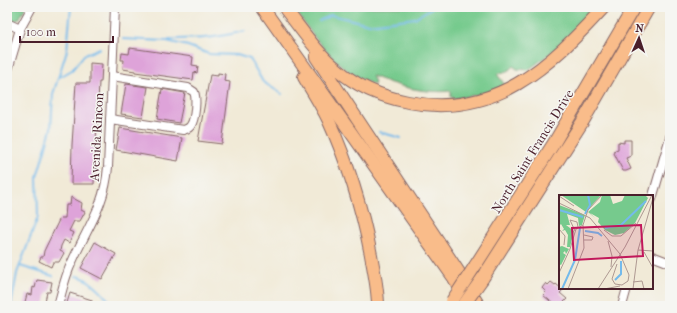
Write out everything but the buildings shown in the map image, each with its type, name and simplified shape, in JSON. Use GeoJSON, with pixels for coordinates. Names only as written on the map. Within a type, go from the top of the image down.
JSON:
{"type":"FeatureCollection","features":[{"type":"Feature","properties":{"kind":"highway"},"geometry":{"type":"LineString","coordinates":[[262,7],[454,278],[470,306]]}},
{"type":"Feature","properties":{"kind":"highway"},"geometry":{"type":"LineString","coordinates":[[285,8],[328,61],[352,80],[369,89],[398,100],[427,105],[449,105],[483,100],[521,83],[567,45],[604,7]]}},
{"type":"Feature","properties":{"kind":"highway","name":"North Saint Francis Drive"},"geometry":{"type":"LineString","coordinates":[[450,303],[554,143],[634,7]]}},
{"type":"Feature","properties":{"kind":"highway","name":"North Saint Francis Drive"},"geometry":{"type":"LineString","coordinates":[[463,306],[482,279],[575,133],[649,7]]}},
{"type":"Feature","properties":{"kind":"highway"},"geometry":{"type":"LineString","coordinates":[[285,8],[458,271],[479,306]]}},
{"type":"Feature","properties":{"kind":"highway"},"geometry":{"type":"LineString","coordinates":[[278,30],[327,117],[344,157],[358,198],[367,234],[378,292],[378,306]]}},
{"type":"Feature","properties":{"kind":"street"},"geometry":{"type":"LineString","coordinates":[[7,73],[20,29],[32,7]]}},
{"type":"Feature","properties":{"kind":"street","name":"Avenida Rincon"},"geometry":{"type":"LineString","coordinates":[[58,306],[69,267],[103,197],[107,175],[115,7]]}},
{"type":"Feature","properties":{"kind":"street"},"geometry":{"type":"LineString","coordinates":[[7,24],[20,29]]}},
{"type":"Feature","properties":{"kind":"street"},"geometry":{"type":"LineString","coordinates":[[110,118],[183,130],[188,128],[191,124],[196,100],[194,92],[188,88],[112,76]]}},
{"type":"Feature","properties":{"kind":"street"},"geometry":{"type":"LineString","coordinates":[[653,196],[670,137]]}},
{"type":"Feature","properties":{"kind":"street"},"geometry":{"type":"LineString","coordinates":[[653,256],[670,262]]}},
{"type":"Feature","properties":{"kind":"street"},"geometry":{"type":"LineString","coordinates":[[622,306],[627,289]]}},
{"type":"Feature","properties":{"kind":"green space"},"geometry":{"type":"Polygon","coordinates":[[[7,7],[26,7],[19,19],[14,21],[7,18],[7,7]]]}},
{"type":"Feature","properties":{"kind":"green space"},"geometry":{"type":"Polygon","coordinates":[[[293,7],[598,7],[551,53],[528,70],[517,69],[513,66],[508,71],[497,74],[505,85],[487,93],[454,99],[451,97],[451,91],[441,92],[421,90],[391,83],[372,76],[375,82],[374,85],[360,78],[337,62],[318,42],[293,7]]]}},
{"type":"Feature","properties":{"kind":"waterway"},"geometry":{"type":"LineString","coordinates":[[11,306],[17,273],[38,217],[37,177],[51,129],[53,94],[67,50],[71,7]]}},
{"type":"Feature","properties":{"kind":"waterway"},"geometry":{"type":"LineString","coordinates":[[319,21],[331,15],[369,24],[415,18],[433,7]]}},
{"type":"Feature","properties":{"kind":"waterway"},"geometry":{"type":"LineString","coordinates":[[169,40],[209,38],[245,31]]}},
{"type":"Feature","properties":{"kind":"waterway"},"geometry":{"type":"LineString","coordinates":[[123,39],[167,41],[188,46],[209,54],[237,55],[250,59],[263,82],[282,94]]}},
{"type":"Feature","properties":{"kind":"waterway"},"geometry":{"type":"LineString","coordinates":[[58,78],[72,70],[84,55],[100,48]]}},
{"type":"Feature","properties":{"kind":"waterway"},"geometry":{"type":"LineString","coordinates":[[379,132],[401,138]]}},
{"type":"Feature","properties":{"kind":"waterway"},"geometry":{"type":"LineString","coordinates":[[20,266],[53,276]]}},
{"type":"Feature","properties":{"kind":"waterway"},"geometry":{"type":"LineString","coordinates":[[76,276],[81,277],[91,283],[113,305]]}}]}
